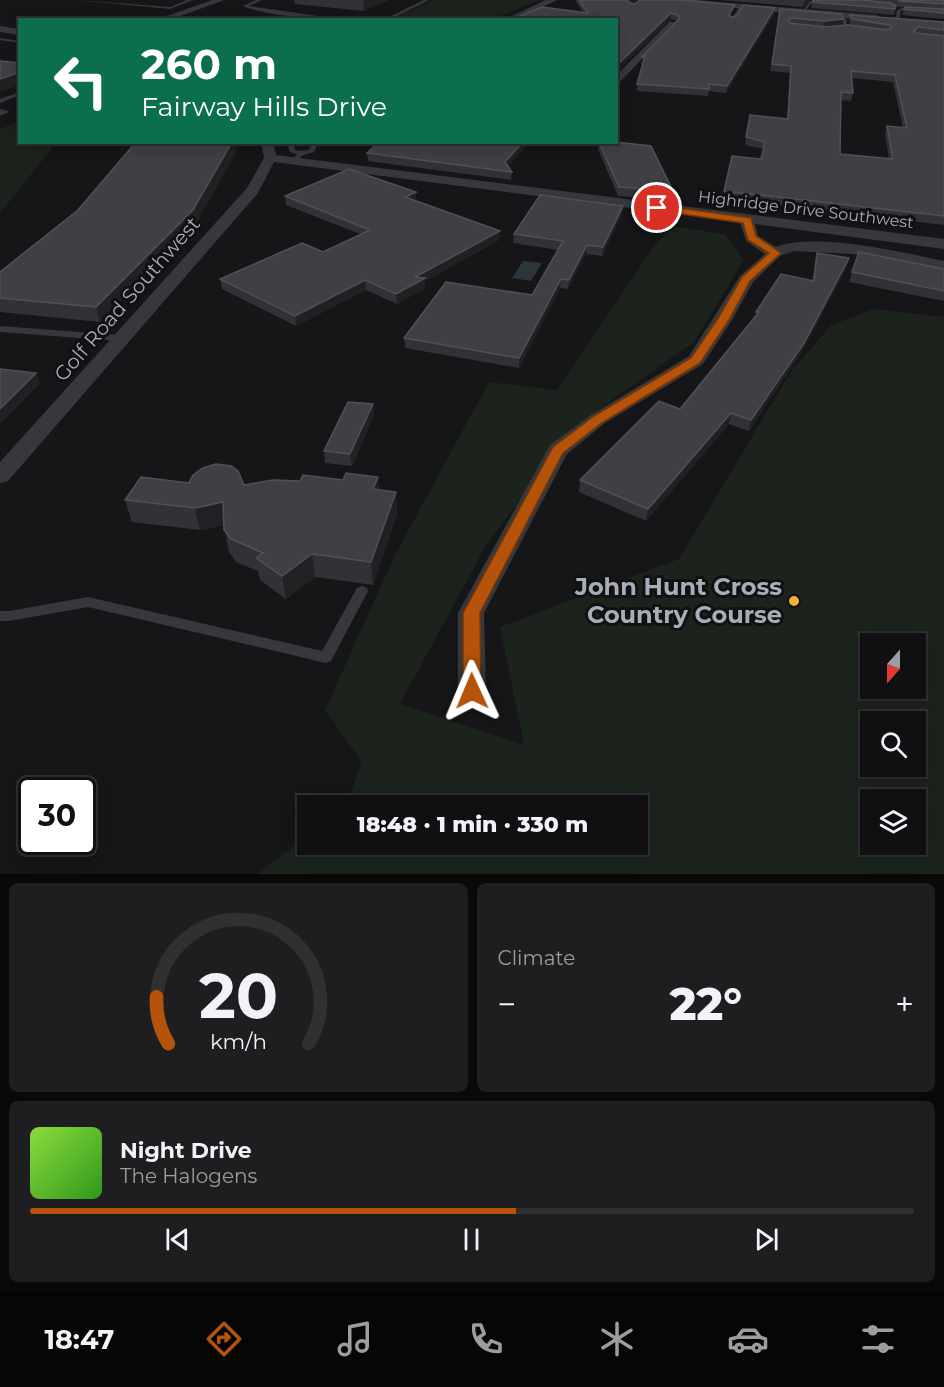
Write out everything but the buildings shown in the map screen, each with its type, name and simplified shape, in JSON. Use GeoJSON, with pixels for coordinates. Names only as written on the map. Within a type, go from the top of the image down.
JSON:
{"type":"FeatureCollection","features":[{"type":"Feature","properties":{"kind":"street"},"geometry":{"type":"LineString","coordinates":[[166,18],[220,0]]}},
{"type":"Feature","properties":{"kind":"street"},"geometry":{"type":"LineString","coordinates":[[512,18],[553,0]]}},
{"type":"Feature","properties":{"kind":"street"},"geometry":{"type":"LineString","coordinates":[[666,0],[909,21]]}},
{"type":"Feature","properties":{"kind":"street"},"geometry":{"type":"LineString","coordinates":[[618,81],[674,24]]}},
{"type":"Feature","properties":{"kind":"street"},"geometry":{"type":"LineString","coordinates":[[0,29],[18,32]]}},
{"type":"Feature","properties":{"kind":"street","name":"Highridge Drive Southwest"},"geometry":{"type":"LineString","coordinates":[[269,150],[298,157],[747,220],[944,244]]}},
{"type":"Feature","properties":{"kind":"street","name":"Golf Road Southwest"},"geometry":{"type":"LineString","coordinates":[[0,476],[253,190],[269,150]]}},
{"type":"Feature","properties":{"kind":"street"},"geometry":{"type":"LineString","coordinates":[[747,220],[752,238],[784,249],[852,249],[900,256],[944,266]]}},
{"type":"Feature","properties":{"kind":"street"},"geometry":{"type":"LineString","coordinates":[[776,224],[784,249]]}},
{"type":"Feature","properties":{"kind":"street"},"geometry":{"type":"LineString","coordinates":[[472,691],[471,613],[558,450],[598,419],[696,360],[723,320],[746,279],[784,249]]}},
{"type":"Feature","properties":{"kind":"lane"},"geometry":{"type":"LineString","coordinates":[[77,0],[170,8],[191,0]]}},
{"type":"Feature","properties":{"kind":"lane"},"geometry":{"type":"LineString","coordinates":[[260,0],[245,6],[327,18]]}},
{"type":"Feature","properties":{"kind":"lane"},"geometry":{"type":"LineString","coordinates":[[389,18],[427,0]]}},
{"type":"Feature","properties":{"kind":"lane"},"geometry":{"type":"LineString","coordinates":[[802,12],[811,2]]}},
{"type":"Feature","properties":{"kind":"lane"},"geometry":{"type":"LineString","coordinates":[[732,20],[740,7]]}},
{"type":"Feature","properties":{"kind":"lane"},"geometry":{"type":"LineString","coordinates":[[897,20],[897,9],[944,12]]}},
{"type":"Feature","properties":{"kind":"lane"},"geometry":{"type":"LineString","coordinates":[[844,16],[845,26],[848,28]]}},
{"type":"Feature","properties":{"kind":"lane"},"geometry":{"type":"LineString","coordinates":[[841,29],[863,30]]}},
{"type":"Feature","properties":{"kind":"lane"},"geometry":{"type":"LineString","coordinates":[[0,39],[18,42]]}},
{"type":"Feature","properties":{"kind":"lane"},"geometry":{"type":"LineString","coordinates":[[0,101],[18,94]]}},
{"type":"Feature","properties":{"kind":"lane"},"geometry":{"type":"LineString","coordinates":[[290,144],[292,151],[298,157],[312,151],[313,144]]}},
{"type":"Feature","properties":{"kind":"lane"},"geometry":{"type":"LineString","coordinates":[[0,329],[120,338]]}},
{"type":"Feature","properties":{"kind":"lane"},"geometry":{"type":"LineString","coordinates":[[0,616],[88,602],[326,657],[362,591]]}},
{"type":"Feature","properties":{"kind":"shaded area"},"geometry":{"type":"Polygon","coordinates":[[[433,0],[541,0],[495,18],[393,18],[433,0]]]}},
{"type":"Feature","properties":{"kind":"shaded area"},"geometry":{"type":"Polygon","coordinates":[[[18,122],[18,144],[46,144],[52,148],[0,213],[0,129],[18,122]]]}},
{"type":"Feature","properties":{"kind":"shaded area","name":"John Hunt Cross Country Course"},"geometry":{"type":"Polygon","coordinates":[[[671,226],[725,234],[744,260],[694,342],[595,412],[551,458],[485,547],[400,704],[524,745],[500,627],[679,559],[790,373],[831,325],[874,309],[944,317],[944,874],[257,874],[297,844],[297,855],[648,855],[648,795],[350,795],[362,762],[325,710],[395,555],[489,382],[557,390],[649,253],[671,226]]]}},
{"type":"Feature","properties":{"kind":"shaded area"},"geometry":{"type":"Polygon","coordinates":[[[523,261],[542,263],[531,281],[512,278],[523,261]]]}},
{"type":"Feature","properties":{"kind":"place","name":"John Hunt Cross Country Course"},"geometry":{"type":"Point","coordinates":[794,601]}},
{"type":"Feature","properties":{"kind":"route"},"geometry":{"type":"LineString","coordinates":[[472,691],[471,613],[558,450],[598,419],[696,360],[723,320],[746,279],[776,253],[752,238],[747,220],[657,208]]}}]}
